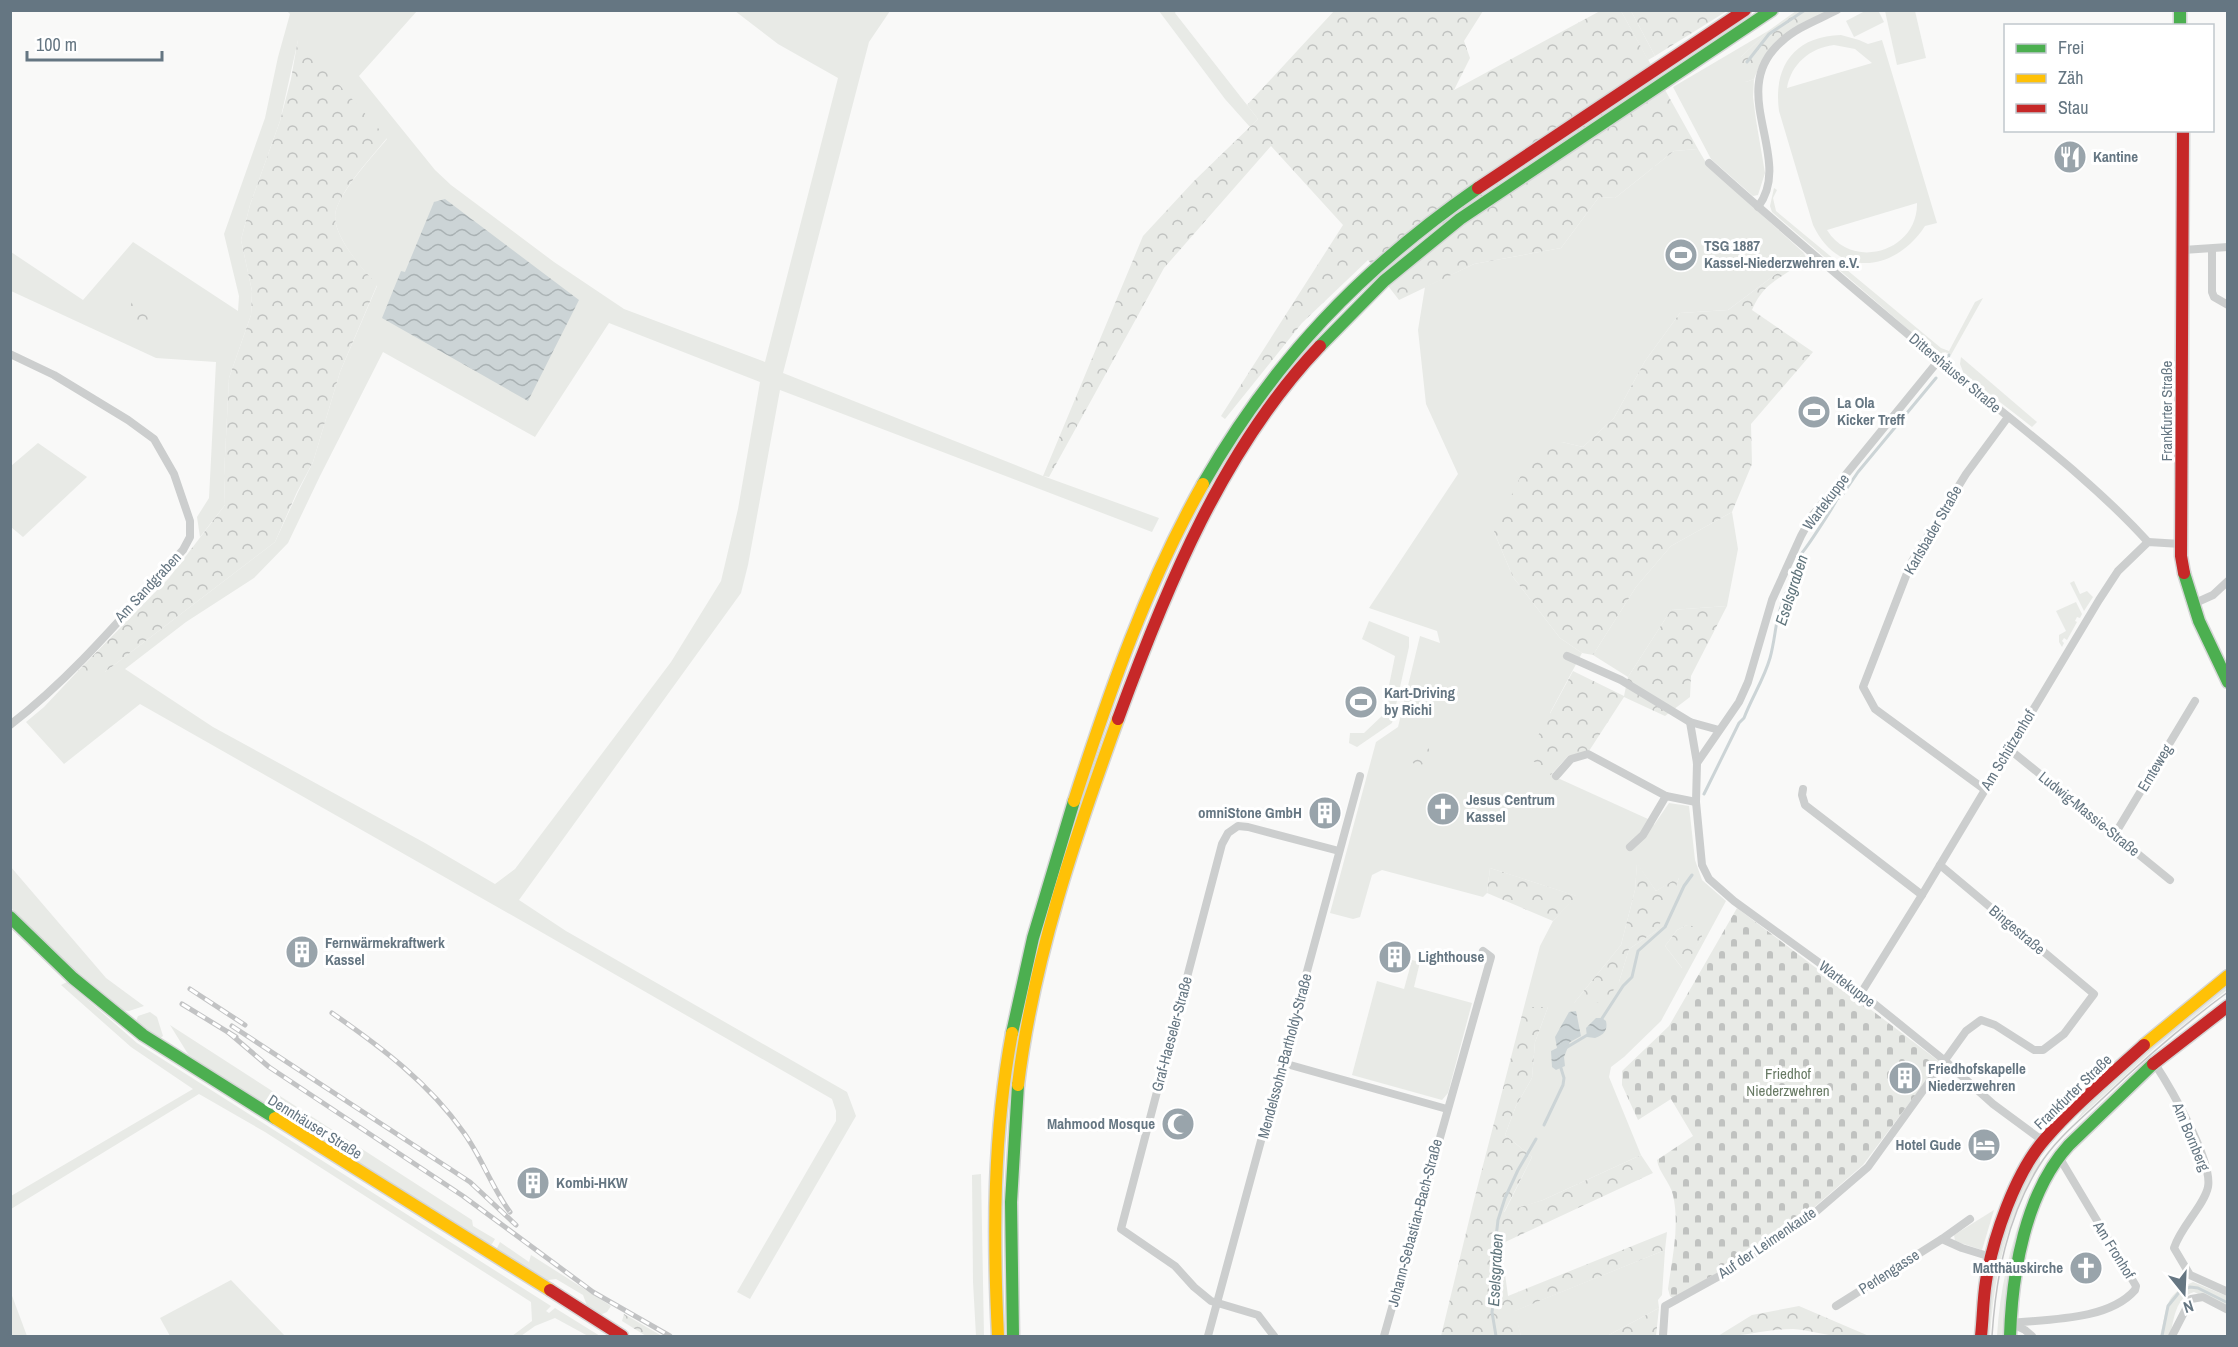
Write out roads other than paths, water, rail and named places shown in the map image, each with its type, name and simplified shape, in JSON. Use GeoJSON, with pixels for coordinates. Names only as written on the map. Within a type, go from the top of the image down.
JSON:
{"type":"FeatureCollection","features":[{"type":"Feature","properties":{"kind":"main road"},"geometry":{"type":"LineString","coordinates":[[998,1336],[994,1225],[996,1143],[1005,1066],[1020,988],[1048,881],[1090,753],[1139,621],[1183,522],[1223,448],[1302,342],[1366,276],[1410,238],[1468,195],[1745,10]]}},
{"type":"Feature","properties":{"kind":"main road"},"geometry":{"type":"LineString","coordinates":[[1013,1336],[1009,1239],[1012,1143],[1020,1065],[1041,964],[1063,885],[1108,748],[1155,623],[1197,528],[1237,456],[1262,416],[1323,340],[1394,271],[1441,233],[1496,194],[1772,10]]}},
{"type":"Feature","properties":{"kind":"main road","name":"Frankfurter Straße"},"geometry":{"type":"LineString","coordinates":[[2183,132],[2181,544],[2183,571],[2210,649],[2228,682]]}},
{"type":"Feature","properties":{"kind":"main road","name":"Dennhäuser Straße"},"geometry":{"type":"LineString","coordinates":[[10,917],[73,978],[151,1041],[622,1336]]}},
{"type":"Feature","properties":{"kind":"main road","name":"Frankfurter Straße"},"geometry":{"type":"LineString","coordinates":[[1981,1336],[1986,1281],[1991,1257],[2010,1199],[2043,1141],[2076,1107],[2148,1041],[2228,976]]}},
{"type":"Feature","properties":{"kind":"main road"},"geometry":{"type":"LineString","coordinates":[[2010,1336],[2013,1284],[2020,1248],[2046,1180],[2059,1157],[2102,1111],[2180,1042],[2228,1006]]}},
{"type":"Feature","properties":{"kind":"main road"},"geometry":{"type":"LineString","coordinates":[[2043,1141],[2053,1148],[2059,1157]]}},
{"type":"Feature","properties":{"kind":"street"},"geometry":{"type":"LineString","coordinates":[[1758,207],[1768,186],[1770,173],[1758,96],[1758,79],[1763,64],[1770,53],[1792,33],[1837,10]]}},
{"type":"Feature","properties":{"kind":"street","name":"Dittershäuser Straße"},"geometry":{"type":"LineString","coordinates":[[1709,163],[1939,360],[2037,439],[2148,542]]}},
{"type":"Feature","properties":{"kind":"street"},"geometry":{"type":"LineString","coordinates":[[2183,250],[2228,247]]}},
{"type":"Feature","properties":{"kind":"street"},"geometry":{"type":"LineString","coordinates":[[2212,249],[2212,292],[2214,297],[2228,305]]}},
{"type":"Feature","properties":{"kind":"street","name":"Am Sandgraben"},"geometry":{"type":"LineString","coordinates":[[10,354],[63,381],[128,420],[154,440],[174,474],[190,521],[190,537],[183,550],[65,677],[10,725]]}},
{"type":"Feature","properties":{"kind":"street","name":"Wartekuppe"},"geometry":{"type":"LineString","coordinates":[[1697,763],[1739,702],[1748,682],[1773,600],[1812,516],[1939,360]]}},
{"type":"Feature","properties":{"kind":"street","name":"Karlsbader Straße"},"geometry":{"type":"LineString","coordinates":[[1984,789],[1875,709],[1863,687],[1911,563],[1966,474],[2008,417]]}},
{"type":"Feature","properties":{"kind":"street"},"geometry":{"type":"LineString","coordinates":[[2148,542],[2181,544]]}},
{"type":"Feature","properties":{"kind":"street","name":"Am Schützenhof"},"geometry":{"type":"LineString","coordinates":[[1861,993],[2099,600],[2118,571],[2148,542]]}},
{"type":"Feature","properties":{"kind":"street"},"geometry":{"type":"LineString","coordinates":[[2193,604],[2213,595],[2228,581]]}},
{"type":"Feature","properties":{"kind":"street"},"geometry":{"type":"LineString","coordinates":[[1567,657],[1621,680],[1690,722],[1719,730]]}},
{"type":"Feature","properties":{"kind":"street","name":"Ernteweg"},"geometry":{"type":"LineString","coordinates":[[2115,834],[2195,700]]}},
{"type":"Feature","properties":{"kind":"street","name":"Wartekuppe"},"geometry":{"type":"LineString","coordinates":[[1690,722],[1697,763],[1696,802],[1702,865],[1709,879],[1734,901],[1861,993],[1944,1060],[1993,1104],[2043,1141]]}},
{"type":"Feature","properties":{"kind":"street","name":"Ludwig-Massie-Straße"},"geometry":{"type":"LineString","coordinates":[[2009,749],[2170,880]]}},
{"type":"Feature","properties":{"kind":"street"},"geometry":{"type":"LineString","coordinates":[[1556,776],[1571,759],[1588,754],[1666,796],[1696,802]]}},
{"type":"Feature","properties":{"kind":"street","name":"Mendelssohn-Bartholdy-Straße"},"geometry":{"type":"LineString","coordinates":[[1208,1336],[1360,776]]}},
{"type":"Feature","properties":{"kind":"street"},"geometry":{"type":"LineString","coordinates":[[1803,789],[1805,805],[1922,895]]}},
{"type":"Feature","properties":{"kind":"street"},"geometry":{"type":"LineString","coordinates":[[1630,847],[1643,835],[1666,796]]}},
{"type":"Feature","properties":{"kind":"street","name":"Graf-Haeseler-Straße"},"geometry":{"type":"LineString","coordinates":[[1218,1303],[1211,1301],[1194,1287],[1175,1266],[1121,1228],[1222,844],[1228,833],[1238,826],[1339,850]]}},
{"type":"Feature","properties":{"kind":"street","name":"Bingestraße"},"geometry":{"type":"LineString","coordinates":[[1940,865],[2094,994],[2064,1034],[2043,1050],[2034,1050],[1995,1025],[1981,1020],[1966,1031],[1944,1060]]}},
{"type":"Feature","properties":{"kind":"street","name":"Johann-Sebastian-Bach-Straße"},"geometry":{"type":"LineString","coordinates":[[1384,1336],[1491,957],[1484,951]]}},
{"type":"Feature","properties":{"kind":"street","name":"Auf der Leimenkaute"},"geometry":{"type":"LineString","coordinates":[[1663,1336],[1665,1306],[1723,1274],[1803,1222],[1868,1167],[1944,1060]]}},
{"type":"Feature","properties":{"kind":"street"},"geometry":{"type":"LineString","coordinates":[[1283,1064],[1447,1109]]}},
{"type":"Feature","properties":{"kind":"street","name":"Am Bornberg"},"geometry":{"type":"LineString","coordinates":[[2155,1064],[2196,1141],[2206,1164],[2208,1178],[2208,1188],[2179,1234],[2174,1248],[2190,1275],[2228,1292]]}},
{"type":"Feature","properties":{"kind":"street","name":"Am Fronhof"},"geometry":{"type":"LineString","coordinates":[[2010,1323],[2087,1315],[2106,1309],[2135,1290],[2136,1286],[2132,1279],[2059,1157]]}},
{"type":"Feature","properties":{"kind":"street","name":"Perlengasse"},"geometry":{"type":"LineString","coordinates":[[1836,1306],[1970,1219]]}},
{"type":"Feature","properties":{"kind":"street"},"geometry":{"type":"LineString","coordinates":[[1942,1239],[1991,1257]]}},
{"type":"Feature","properties":{"kind":"street"},"geometry":{"type":"LineString","coordinates":[[2172,1336],[2191,1299],[2203,1298],[2228,1310]]}},
{"type":"Feature","properties":{"kind":"street"},"geometry":{"type":"LineString","coordinates":[[1218,1303],[1253,1312],[1274,1336]]}},
{"type":"Feature","properties":{"kind":"street"},"geometry":{"type":"LineString","coordinates":[[2010,1323],[2032,1336]]}},
{"type":"Feature","properties":{"kind":"water"},"geometry":{"type":"Polygon","coordinates":[[[445,199],[579,300],[528,401],[382,318],[401,271],[405,272],[434,202],[445,199]]]}},
{"type":"Feature","properties":{"kind":"water"},"geometry":{"type":"Polygon","coordinates":[[[1576,1011],[1581,1036],[1570,1042],[1564,1057],[1565,1066],[1556,1070],[1552,1067],[1551,1051],[1557,1048],[1555,1037],[1569,1012],[1576,1011]]]}},
{"type":"Feature","properties":{"kind":"water"},"geometry":{"type":"Polygon","coordinates":[[[1596,1018],[1606,1021],[1606,1030],[1598,1037],[1587,1037],[1586,1028],[1596,1018]]]}},
{"type":"Feature","properties":{"kind":"waterway","name":"Eselsgraben"},"geometry":{"type":"LineString","coordinates":[[1747,62],[1769,34],[1805,10]]}},
{"type":"Feature","properties":{"kind":"waterway","name":"Eselsgraben"},"geometry":{"type":"LineString","coordinates":[[1704,794],[1765,673],[1778,616],[1800,560],[1799,556],[1837,499],[1841,497],[1858,472],[1936,378]]}},
{"type":"Feature","properties":{"kind":"waterway","name":"Eselsgraben"},"geometry":{"type":"LineString","coordinates":[[1601,1020],[1623,986],[1632,977],[1638,951],[1665,927],[1684,886],[1692,875]]}},
{"type":"Feature","properties":{"kind":"waterway","name":"Eselsgraben"},"geometry":{"type":"LineString","coordinates":[[1564,1049],[1589,1034]]}},
{"type":"Feature","properties":{"kind":"waterway","name":"Eselsgraben"},"geometry":{"type":"LineString","coordinates":[[1544,1125],[1563,1085],[1564,1078],[1560,1065]]}},
{"type":"Feature","properties":{"kind":"waterway","name":"Eselsgraben"},"geometry":{"type":"LineString","coordinates":[[1496,1336],[1492,1312],[1495,1291],[1493,1264],[1498,1220],[1518,1170],[1536,1139]]}},
{"type":"Feature","properties":{"kind":"waterway"},"geometry":{"type":"LineString","coordinates":[[2162,1336],[2168,1306],[2181,1290],[2190,1287],[2198,1288],[2228,1303]]}},
{"type":"Feature","properties":{"kind":"tram line"},"geometry":{"type":"LineString","coordinates":[[1992,1336],[2000,1270],[2011,1227],[2028,1186],[2045,1157],[2068,1131],[2132,1071],[2228,992]]}},
{"type":"Feature","properties":{"kind":"railway"},"geometry":{"type":"LineString","coordinates":[[190,989],[245,1025]]}},
{"type":"Feature","properties":{"kind":"railway"},"geometry":{"type":"LineString","coordinates":[[182,1004],[236,1037]]}},
{"type":"Feature","properties":{"kind":"railway"},"geometry":{"type":"LineString","coordinates":[[332,1013],[386,1053],[436,1098],[470,1143],[510,1212]]}},
{"type":"Feature","properties":{"kind":"railway"},"geometry":{"type":"LineString","coordinates":[[232,1026],[470,1182],[516,1225]]}},
{"type":"Feature","properties":{"kind":"railway"},"geometry":{"type":"LineString","coordinates":[[228,1032],[269,1067],[463,1196],[593,1292],[670,1336]]}},
{"type":"Feature","properties":{"kind":"place","name":"Kantine"},"geometry":{"type":"Point","coordinates":[2070,157]}},
{"type":"Feature","properties":{"kind":"place","name":"TSG 1887 Kassel-Niederzwehren e.V."},"geometry":{"type":"Point","coordinates":[1681,255]}},
{"type":"Feature","properties":{"kind":"place","name":"La Ola Kicker Treff"},"geometry":{"type":"Point","coordinates":[1814,412]}},
{"type":"Feature","properties":{"kind":"place","name":"Kart-Driving by Richi"},"geometry":{"type":"Point","coordinates":[1361,702]}},
{"type":"Feature","properties":{"kind":"place","name":"Jesus Centrum Kassel"},"geometry":{"type":"Point","coordinates":[1443,809]}},
{"type":"Feature","properties":{"kind":"place","name":"omniStone GmbH"},"geometry":{"type":"Point","coordinates":[1325,813]}},
{"type":"Feature","properties":{"kind":"place","name":"Fernwärmekraftwerk Kassel"},"geometry":{"type":"Point","coordinates":[302,952]}},
{"type":"Feature","properties":{"kind":"place","name":"Lighthouse"},"geometry":{"type":"Point","coordinates":[1395,957]}},
{"type":"Feature","properties":{"kind":"place","name":"Friedhofskapelle Niederzwehren"},"geometry":{"type":"Point","coordinates":[1905,1078]}},
{"type":"Feature","properties":{"kind":"place","name":"Mahmood Mosque"},"geometry":{"type":"Point","coordinates":[1178,1124]}},
{"type":"Feature","properties":{"kind":"place","name":"Hotel Gude"},"geometry":{"type":"Point","coordinates":[1984,1145]}},
{"type":"Feature","properties":{"kind":"place","name":"Kombi-HKW"},"geometry":{"type":"Point","coordinates":[533,1183]}},
{"type":"Feature","properties":{"kind":"place","name":"Matthäuskirche"},"geometry":{"type":"Point","coordinates":[2086,1268]}},
{"type":"Feature","properties":{"kind":"park label","name":"Friedhof Niederzwehren"},"geometry":{"type":"Point","coordinates":[1788,1082]}}]}
